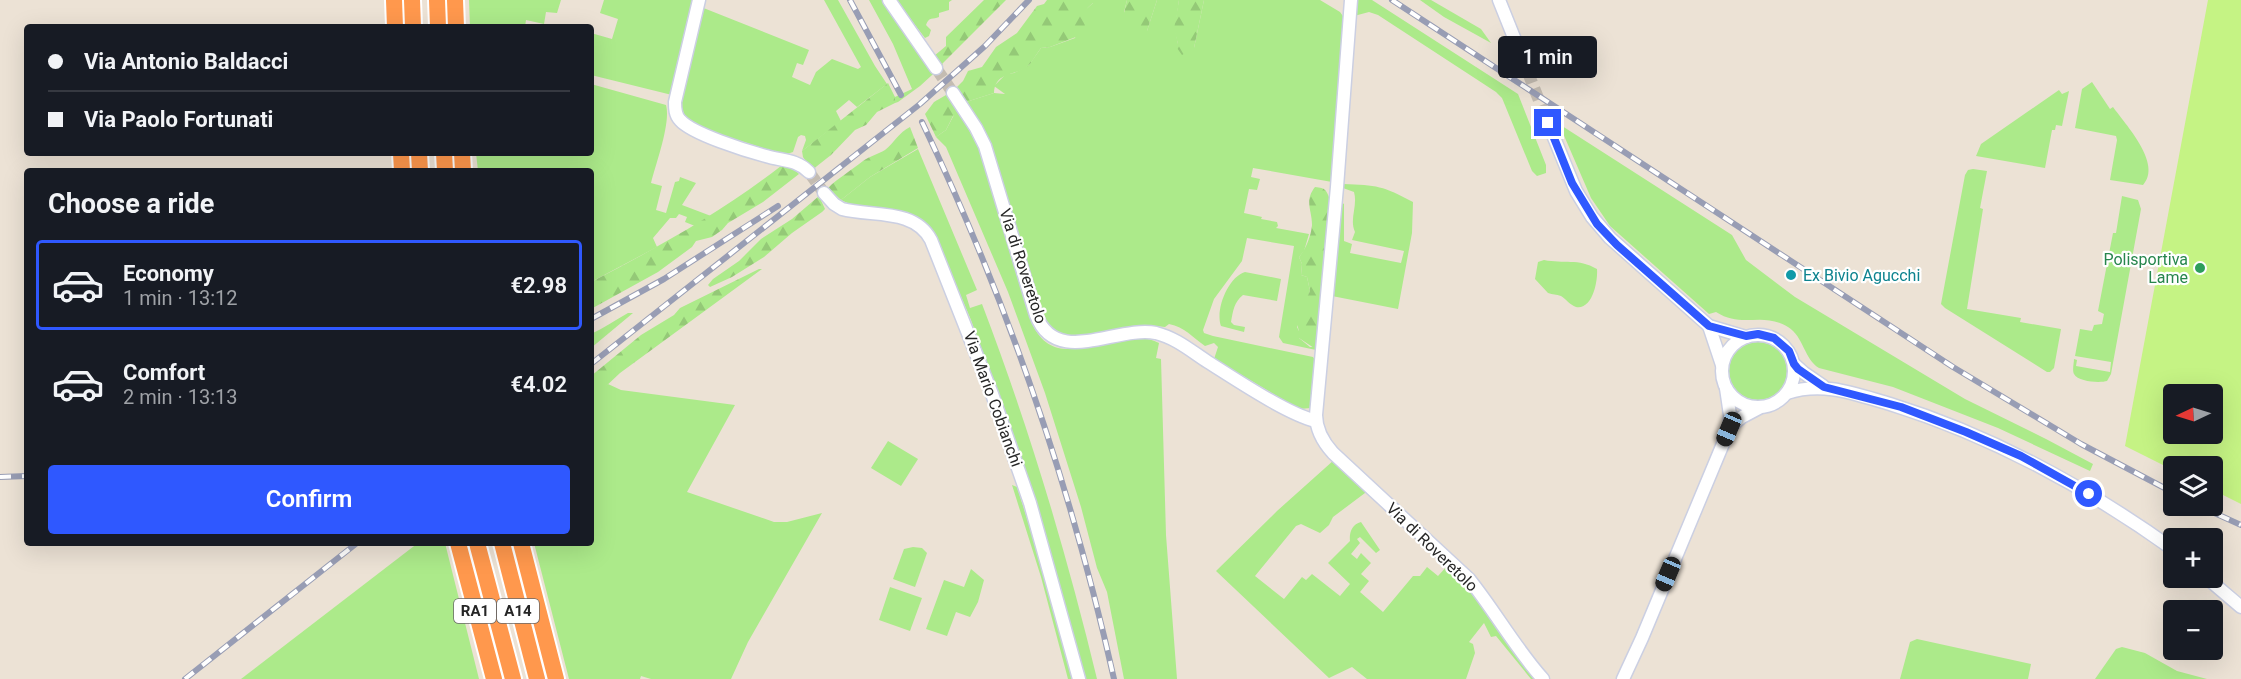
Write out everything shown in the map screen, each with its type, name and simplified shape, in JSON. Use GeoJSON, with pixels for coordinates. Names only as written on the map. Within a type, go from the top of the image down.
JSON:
{"type":"FeatureCollection","features":[{"type":"Feature","properties":{"kind":"highway"},"geometry":{"type":"LineString","coordinates":[[394,0],[395,24]]}},
{"type":"Feature","properties":{"kind":"highway"},"geometry":{"type":"LineString","coordinates":[[412,0],[413,24]]}},
{"type":"Feature","properties":{"kind":"highway"},"geometry":{"type":"LineString","coordinates":[[437,0],[438,24]]}},
{"type":"Feature","properties":{"kind":"highway"},"geometry":{"type":"LineString","coordinates":[[455,0],[456,24]]}},
{"type":"Feature","properties":{"kind":"highway","name":"RA1"},"geometry":{"type":"LineString","coordinates":[[459,546],[494,679]]}},
{"type":"Feature","properties":{"kind":"highway","name":"A14"},"geometry":{"type":"LineString","coordinates":[[478,546],[513,679]]}},
{"type":"Feature","properties":{"kind":"highway","name":"A14"},"geometry":{"type":"LineString","coordinates":[[503,546],[537,679]]}},
{"type":"Feature","properties":{"kind":"highway"},"geometry":{"type":"LineString","coordinates":[[522,546],[556,679]]}},
{"type":"Feature","properties":{"kind":"street"},"geometry":{"type":"LineString","coordinates":[[699,0],[675,102],[678,118],[685,124],[723,142],[766,156],[798,163],[809,172]]}},
{"type":"Feature","properties":{"kind":"street"},"geometry":{"type":"LineString","coordinates":[[889,0],[936,68]]}},
{"type":"Feature","properties":{"kind":"street"},"geometry":{"type":"LineString","coordinates":[[1316,421],[1351,0]]}},
{"type":"Feature","properties":{"kind":"street"},"geometry":{"type":"LineString","coordinates":[[1498,0],[1521,55]]}},
{"type":"Feature","properties":{"kind":"street","name":"Via di Roveretolo"},"geometry":{"type":"LineString","coordinates":[[953,93],[985,146],[1036,315],[1046,332],[1056,339],[1069,342],[1133,332],[1151,332],[1162,335],[1183,344],[1207,362],[1301,416],[1316,421],[1320,436],[1333,453],[1468,579],[1485,598],[1526,659],[1543,679]]}},
{"type":"Feature","properties":{"kind":"street"},"geometry":{"type":"LineString","coordinates":[[1548,123],[1572,183],[1597,224],[1617,245],[1709,326],[1746,336],[1758,334],[1774,338],[1789,351],[1794,364],[1804,374],[1824,387]]}},
{"type":"Feature","properties":{"kind":"street","name":"Via Mario Cobianchi"},"geometry":{"type":"LineString","coordinates":[[824,193],[834,204],[843,209],[910,220],[922,227],[931,240],[992,394],[1024,485],[1079,679]]}},
{"type":"Feature","properties":{"kind":"street"},"geometry":{"type":"LineString","coordinates":[[1623,679],[1730,427],[1722,365],[1709,326]]}},
{"type":"Feature","properties":{"kind":"street"},"geometry":{"type":"LineString","coordinates":[[1722,365],[1731,347],[1746,336]]}},
{"type":"Feature","properties":{"kind":"street"},"geometry":{"type":"LineString","coordinates":[[1730,427],[1759,408],[1774,404],[1787,393],[1793,382],[1794,364]]}},
{"type":"Feature","properties":{"kind":"street"},"geometry":{"type":"LineString","coordinates":[[1787,393],[1824,387],[1901,407],[1955,427],[2021,456],[2123,514],[2163,542]]}},
{"type":"Feature","properties":{"kind":"street"},"geometry":{"type":"LineString","coordinates":[[1726,388],[1733,398],[1743,404],[1759,408]]}},
{"type":"Feature","properties":{"kind":"street"},"geometry":{"type":"LineString","coordinates":[[2219,588],[2241,607]]}},
{"type":"Feature","properties":{"kind":"green space"},"geometry":{"type":"Polygon","coordinates":[[[469,0],[561,0],[557,13],[546,12],[544,24],[526,20],[525,24],[470,24],[469,0]]]}},
{"type":"Feature","properties":{"kind":"green space"},"geometry":{"type":"Polygon","coordinates":[[[604,0],[694,0],[672,95],[594,76],[594,34],[612,39],[618,19],[600,13],[604,0]]]}},
{"type":"Feature","properties":{"kind":"green space"},"geometry":{"type":"Polygon","coordinates":[[[824,0],[838,0],[887,84],[857,107],[849,100],[836,111],[841,121],[802,151],[806,140],[805,136],[801,135],[798,137],[793,152],[784,155],[704,129],[686,119],[680,105],[701,7],[809,50],[803,65],[797,63],[792,77],[810,85],[816,72],[832,59],[858,69],[861,67],[824,0]]]}},
{"type":"Feature","properties":{"kind":"green space"},"geometry":{"type":"Polygon","coordinates":[[[869,0],[882,0],[932,70],[942,63],[943,65],[920,86],[895,103],[895,97],[912,89],[893,44],[869,0]]]}},
{"type":"Feature","properties":{"kind":"green space"},"geometry":{"type":"Polygon","coordinates":[[[896,0],[952,0],[949,2],[949,10],[939,13],[939,17],[928,20],[926,25],[931,30],[929,36],[925,38],[896,0]]]}},
{"type":"Feature","properties":{"kind":"green space"},"geometry":{"type":"Polygon","coordinates":[[[984,0],[1006,0],[941,65],[934,56],[946,46],[946,37],[984,0]]]}},
{"type":"Feature","properties":{"kind":"green space"},"geometry":{"type":"Polygon","coordinates":[[[1047,0],[1093,0],[1084,12],[1085,25],[1081,35],[1050,47],[1041,48],[1025,68],[998,81],[994,93],[966,102],[955,89],[963,81],[968,71],[982,67],[996,47],[1017,33],[1037,6],[1044,4],[1047,0]]]}},
{"type":"Feature","properties":{"kind":"green space"},"geometry":{"type":"Polygon","coordinates":[[[1093,0],[1127,0],[1124,12],[1142,30],[1147,31],[1157,0],[1179,0],[1175,29],[1178,44],[1194,48],[1204,0],[1320,0],[1340,12],[1345,19],[1332,182],[1253,168],[1251,177],[1260,179],[1257,190],[1249,189],[1244,213],[1277,222],[1276,228],[1309,234],[1304,251],[1299,257],[1302,264],[1301,275],[1307,277],[1310,291],[1297,327],[1299,338],[1310,347],[1317,347],[1316,350],[1283,343],[1279,337],[1294,246],[1247,238],[1242,261],[1214,299],[1203,330],[1204,333],[1213,336],[1313,357],[1317,363],[1311,408],[1299,409],[1214,359],[1218,347],[1214,343],[1205,346],[1175,325],[1169,324],[1165,327],[1147,325],[1076,336],[1060,333],[1047,323],[987,137],[966,102],[994,93],[1005,94],[994,86],[1006,74],[1014,73],[1029,65],[1041,48],[1075,38],[1084,11],[1093,3],[1093,0]]]}},
{"type":"Feature","properties":{"kind":"green space"},"geometry":{"type":"Polygon","coordinates":[[[1127,0],[1157,0],[1147,31],[1142,31],[1132,21],[1125,19],[1127,0]]]}},
{"type":"Feature","properties":{"kind":"green space"},"geometry":{"type":"Polygon","coordinates":[[[1179,0],[1204,0],[1194,48],[1182,55],[1177,48],[1174,29],[1179,0]]]}},
{"type":"Feature","properties":{"kind":"green space"},"geometry":{"type":"Polygon","coordinates":[[[1355,0],[1372,0],[1518,94],[1546,165],[1546,173],[1537,176],[1532,171],[1502,98],[1496,92],[1378,15],[1369,12],[1354,16],[1355,0]]]}},
{"type":"Feature","properties":{"kind":"green space"},"geometry":{"type":"Polygon","coordinates":[[[1420,0],[1431,0],[1481,29],[1491,43],[1444,17],[1420,0]]]}},
{"type":"Feature","properties":{"kind":"green space","name":"Polisportiva Lame"},"geometry":{"type":"Polygon","coordinates":[[[2208,0],[2241,0],[2241,504],[2223,495],[2223,456],[2163,456],[2163,465],[2125,446],[2208,0]]]}},
{"type":"Feature","properties":{"kind":"green space"},"geometry":{"type":"Polygon","coordinates":[[[2092,82],[2110,109],[2113,107],[2140,144],[2148,166],[2148,176],[2143,185],[2110,180],[2116,136],[2075,128],[2082,89],[2092,82]]]}},
{"type":"Feature","properties":{"kind":"green space"},"geometry":{"type":"Polygon","coordinates":[[[888,83],[895,97],[895,103],[877,112],[866,125],[855,130],[831,155],[812,170],[803,157],[802,151],[888,83]]]}},
{"type":"Feature","properties":{"kind":"green space"},"geometry":{"type":"Polygon","coordinates":[[[594,85],[666,105],[665,132],[651,183],[662,186],[656,210],[666,213],[675,182],[679,181],[680,177],[696,183],[682,205],[711,216],[695,226],[685,222],[687,217],[679,214],[676,218],[670,218],[653,238],[657,247],[594,280],[594,168],[478,168],[476,156],[594,156],[594,85]]]}},
{"type":"Feature","properties":{"kind":"green space"},"geometry":{"type":"Polygon","coordinates":[[[2059,90],[2062,94],[2069,91],[2062,126],[2056,125],[2055,130],[2052,130],[2045,168],[1976,156],[1981,144],[2059,90]]]}},
{"type":"Feature","properties":{"kind":"green space"},"geometry":{"type":"Polygon","coordinates":[[[946,95],[960,113],[953,116],[946,130],[936,137],[925,114],[934,102],[946,95]]]}},
{"type":"Feature","properties":{"kind":"green space"},"geometry":{"type":"Polygon","coordinates":[[[955,113],[960,113],[981,153],[1032,323],[1043,340],[1057,348],[1073,349],[1126,339],[1143,338],[1159,343],[1156,358],[1161,359],[1166,535],[1177,679],[1124,679],[1107,592],[1097,568],[1081,507],[1045,393],[1008,292],[946,147],[936,137],[946,130],[955,113]]]}},
{"type":"Feature","properties":{"kind":"green space"},"geometry":{"type":"Polygon","coordinates":[[[1559,124],[1732,235],[1746,260],[1795,297],[1965,399],[2093,464],[2090,471],[1998,428],[1893,387],[1819,368],[1810,359],[1793,331],[1778,322],[1735,319],[1716,312],[1709,314],[1610,226],[1591,198],[1559,124]]]}},
{"type":"Feature","properties":{"kind":"green space"},"geometry":{"type":"Polygon","coordinates":[[[910,127],[918,148],[870,177],[841,200],[828,188],[863,161],[885,150],[910,127]]]}},
{"type":"Feature","properties":{"kind":"green space"},"geometry":{"type":"Polygon","coordinates":[[[918,149],[977,290],[966,295],[970,308],[982,304],[1031,443],[1073,584],[1097,679],[1085,679],[1034,496],[971,320],[936,238],[925,222],[914,215],[854,206],[841,200],[870,177],[918,149]]]}},
{"type":"Feature","properties":{"kind":"green space"},"geometry":{"type":"Polygon","coordinates":[[[781,166],[793,168],[799,174],[763,202],[728,223],[712,237],[696,241],[692,247],[658,272],[594,307],[594,280],[689,228],[759,183],[781,166]]]}},
{"type":"Feature","properties":{"kind":"green space"},"geometry":{"type":"Polygon","coordinates":[[[1968,170],[1987,171],[1967,309],[2021,318],[2020,322],[2061,329],[2054,368],[2050,372],[1941,304],[1965,175],[1968,170]]]}},
{"type":"Feature","properties":{"kind":"green space"},"geometry":{"type":"Polygon","coordinates":[[[1343,184],[1380,187],[1413,202],[1412,233],[1398,309],[1332,296],[1341,202],[1344,204],[1344,241],[1352,244],[1350,253],[1401,263],[1404,251],[1352,240],[1355,232],[1353,222],[1355,197],[1354,192],[1343,188],[1343,184]]]}},
{"type":"Feature","properties":{"kind":"green space"},"geometry":{"type":"Polygon","coordinates":[[[1315,187],[1325,190],[1330,199],[1320,322],[1317,347],[1314,348],[1299,338],[1296,321],[1310,291],[1307,277],[1301,275],[1302,264],[1299,257],[1311,234],[1309,201],[1315,187]]]}},
{"type":"Feature","properties":{"kind":"green space"},"geometry":{"type":"Polygon","coordinates":[[[819,196],[825,209],[822,212],[764,257],[732,277],[710,287],[708,285],[739,261],[761,239],[792,219],[819,196]]]}},
{"type":"Feature","properties":{"kind":"green space"},"geometry":{"type":"Polygon","coordinates":[[[2122,196],[2138,200],[2141,209],[2111,374],[2107,381],[2089,381],[2076,377],[2073,369],[2074,359],[2077,360],[2076,366],[2110,372],[2111,362],[2075,356],[2080,329],[2092,331],[2094,325],[2102,324],[2104,314],[2098,311],[2122,196]]]}},
{"type":"Feature","properties":{"kind":"green space"},"geometry":{"type":"Polygon","coordinates":[[[1544,260],[1577,262],[1597,269],[1595,287],[1587,304],[1576,307],[1561,296],[1548,293],[1535,279],[1538,262],[1544,260]]]}},
{"type":"Feature","properties":{"kind":"green space"},"geometry":{"type":"Polygon","coordinates":[[[762,269],[594,394],[594,374],[641,335],[674,315],[680,308],[762,269]]]}},
{"type":"Feature","properties":{"kind":"green space"},"geometry":{"type":"Polygon","coordinates":[[[1245,272],[1281,279],[1277,301],[1243,295],[1238,301],[1234,307],[1231,322],[1234,325],[1245,327],[1244,332],[1221,326],[1220,312],[1228,287],[1233,280],[1245,272]]]}},
{"type":"Feature","properties":{"kind":"green space"},"geometry":{"type":"Polygon","coordinates":[[[628,313],[633,313],[594,346],[594,332],[628,313]]]}},
{"type":"Feature","properties":{"kind":"green space"},"geometry":{"type":"Polygon","coordinates":[[[1752,342],[1764,342],[1779,350],[1787,365],[1787,377],[1779,392],[1764,400],[1752,400],[1737,392],[1729,377],[1729,365],[1737,350],[1752,342]]]}},
{"type":"Feature","properties":{"kind":"green space"},"geometry":{"type":"Polygon","coordinates":[[[608,384],[621,390],[735,405],[687,492],[774,522],[787,522],[822,513],[748,642],[731,679],[651,679],[641,676],[640,679],[569,679],[535,546],[594,546],[594,394],[608,384]]]}},
{"type":"Feature","properties":{"kind":"green space"},"geometry":{"type":"Polygon","coordinates":[[[888,441],[918,459],[901,486],[871,468],[888,441]]]}},
{"type":"Feature","properties":{"kind":"green space"},"geometry":{"type":"Polygon","coordinates":[[[1334,460],[1365,489],[1365,493],[1333,517],[1329,525],[1320,533],[1301,524],[1296,526],[1255,576],[1284,599],[1302,577],[1306,580],[1312,574],[1340,596],[1350,584],[1328,563],[1350,541],[1352,529],[1361,522],[1380,550],[1376,553],[1360,537],[1357,539],[1360,543],[1351,554],[1357,559],[1361,553],[1371,563],[1361,574],[1369,581],[1360,592],[1383,612],[1413,576],[1420,576],[1427,567],[1438,576],[1447,566],[1465,584],[1537,679],[1531,679],[1496,636],[1491,637],[1484,623],[1469,642],[1473,644],[1475,653],[1466,679],[1367,679],[1352,667],[1329,678],[1216,571],[1277,511],[1334,460]]]}},
{"type":"Feature","properties":{"kind":"green space"},"geometry":{"type":"Polygon","coordinates":[[[1012,485],[1017,487],[1041,562],[1072,679],[1068,679],[1041,577],[1012,485]]]}},
{"type":"Feature","properties":{"kind":"green space"},"geometry":{"type":"Polygon","coordinates":[[[414,546],[446,546],[479,679],[241,679],[414,546]]]}},
{"type":"Feature","properties":{"kind":"green space"},"geometry":{"type":"Polygon","coordinates":[[[922,548],[927,553],[915,587],[893,579],[904,549],[922,548]]]}},
{"type":"Feature","properties":{"kind":"green space"},"geometry":{"type":"Polygon","coordinates":[[[971,569],[984,580],[978,602],[970,617],[956,612],[947,636],[926,629],[944,580],[964,587],[971,569]]]}},
{"type":"Feature","properties":{"kind":"green space"},"geometry":{"type":"Polygon","coordinates":[[[890,587],[922,598],[910,631],[879,620],[890,587]]]}},
{"type":"Feature","properties":{"kind":"green space"},"geometry":{"type":"Polygon","coordinates":[[[1917,639],[2031,664],[2028,679],[1900,679],[1910,642],[1917,639]]]}},
{"type":"Feature","properties":{"kind":"green space"},"geometry":{"type":"Polygon","coordinates":[[[2122,647],[2145,653],[2177,671],[2207,679],[2095,679],[2116,649],[2122,647]]]}},
{"type":"Feature","properties":{"kind":"tunnel"},"geometry":{"type":"LineString","coordinates":[[1521,55],[1548,123]]}},
{"type":"Feature","properties":{"kind":"tunnel"},"geometry":{"type":"LineString","coordinates":[[936,68],[953,93]]}},
{"type":"Feature","properties":{"kind":"tunnel"},"geometry":{"type":"LineString","coordinates":[[809,172],[824,193]]}},
{"type":"Feature","properties":{"kind":"railway"},"geometry":{"type":"LineString","coordinates":[[850,0],[901,95]]}},
{"type":"Feature","properties":{"kind":"railway"},"geometry":{"type":"LineString","coordinates":[[594,362],[920,104],[985,46],[1029,0]]}},
{"type":"Feature","properties":{"kind":"railway"},"geometry":{"type":"LineString","coordinates":[[1392,0],[1953,367],[2081,444],[2163,487]]}},
{"type":"Feature","properties":{"kind":"railway"},"geometry":{"type":"LineString","coordinates":[[922,122],[982,257],[1034,395],[1078,536],[1114,679]]}},
{"type":"Feature","properties":{"kind":"railway"},"geometry":{"type":"LineString","coordinates":[[594,317],[664,279],[778,206]]}},
{"type":"Feature","properties":{"kind":"railway"},"geometry":{"type":"LineString","coordinates":[[0,477],[24,476]]}},
{"type":"Feature","properties":{"kind":"railway"},"geometry":{"type":"LineString","coordinates":[[2221,516],[2241,525]]}},
{"type":"Feature","properties":{"kind":"railway"},"geometry":{"type":"LineString","coordinates":[[185,679],[353,546]]}},
{"type":"Feature","properties":{"kind":"place","name":"Polisportiva Lame"},"geometry":{"type":"Point","coordinates":[2200,268]}},
{"type":"Feature","properties":{"kind":"place","name":"Ex Bivio Agucchi"},"geometry":{"type":"Point","coordinates":[1791,275]}},
{"type":"Feature","properties":{"kind":"route"},"geometry":{"type":"LineString","coordinates":[[1548,123],[1572,183],[1597,224],[1617,245],[1709,326],[1746,336],[1758,334],[1774,338],[1789,351],[1798,369],[1824,387],[1901,407],[1966,432],[2021,456],[2089,494]]}}]}
